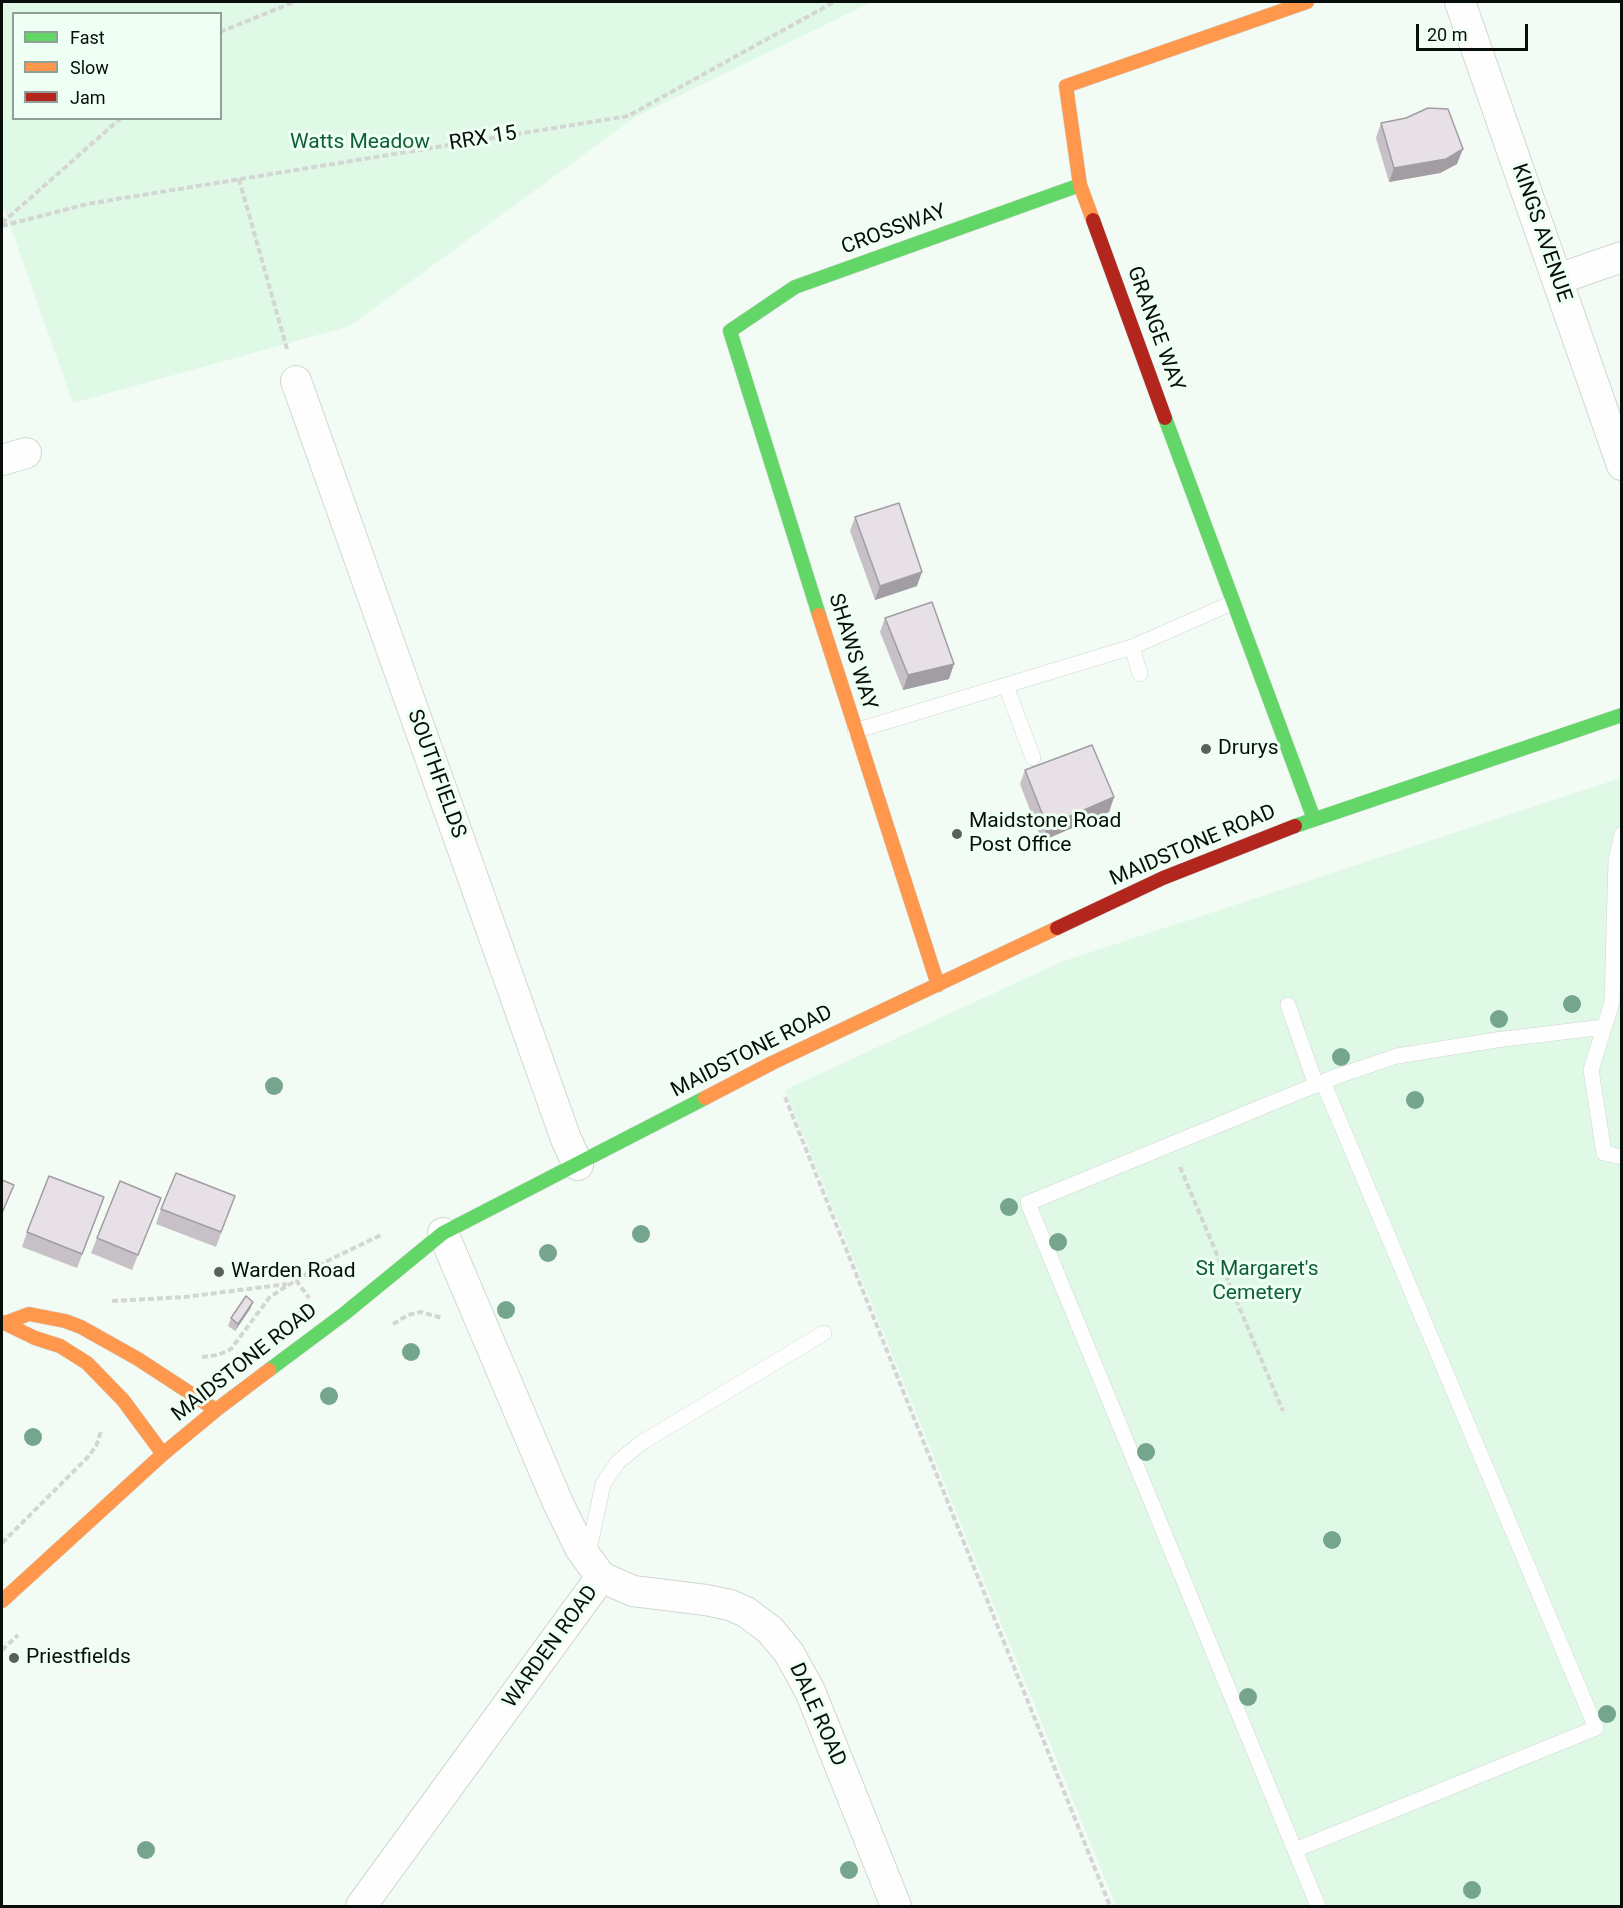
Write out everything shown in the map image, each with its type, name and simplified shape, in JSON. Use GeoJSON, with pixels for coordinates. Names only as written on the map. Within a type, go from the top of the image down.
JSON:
{"type":"FeatureCollection","features":[{"type":"Feature","properties":{"kind":"street","name":"GRANGE WAY"},"geometry":{"type":"LineString","coordinates":[[1307,2],[1066,86],[1080,185],[1232,603],[1314,819]]}},
{"type":"Feature","properties":{"kind":"street","name":"KINGS AVENUE"},"geometry":{"type":"LineString","coordinates":[[1460,2],[1622,465]]}},
{"type":"Feature","properties":{"kind":"street","name":"CROSSWAY"},"geometry":{"type":"LineString","coordinates":[[730,331],[795,287],[1080,185]]}},
{"type":"Feature","properties":{"kind":"street"},"geometry":{"type":"LineString","coordinates":[[1558,279],[1622,257]]}},
{"type":"Feature","properties":{"kind":"street","name":"SHAWS WAY"},"geometry":{"type":"LineString","coordinates":[[730,331],[855,731],[938,985]]}},
{"type":"Feature","properties":{"kind":"street","name":"SOUTHFIELDS"},"geometry":{"type":"LineString","coordinates":[[296,381],[562,1128],[578,1165]]}},
{"type":"Feature","properties":{"kind":"street","name":"MAIDSTONE ROAD"},"geometry":{"type":"LineString","coordinates":[[2,1601],[216,1410],[344,1314],[442,1233],[578,1165],[772,1063],[1163,878],[1314,819],[1622,715]]}},
{"type":"Feature","properties":{"kind":"street","name":"WARDEN ROAD"},"geometry":{"type":"LineString","coordinates":[[361,1906],[601,1577],[580,1548],[562,1512],[442,1233]]}},
{"type":"Feature","properties":{"kind":"street"},"geometry":{"type":"LineString","coordinates":[[3,1322],[29,1314],[58,1319],[81,1328],[138,1359],[216,1410]]}},
{"type":"Feature","properties":{"kind":"street"},"geometry":{"type":"LineString","coordinates":[[3,1322],[35,1338],[60,1346],[87,1363],[123,1400],[164,1454]]}},
{"type":"Feature","properties":{"kind":"street","name":"DALE ROAD"},"geometry":{"type":"LineString","coordinates":[[601,1577],[611,1584],[633,1591],[706,1599],[730,1605],[746,1612],[770,1630],[789,1653],[810,1691],[896,1906]]}},
{"type":"Feature","properties":{"kind":"lane"},"geometry":{"type":"LineString","coordinates":[[855,731],[1132,647],[1232,603]]}},
{"type":"Feature","properties":{"kind":"lane"},"geometry":{"type":"LineString","coordinates":[[1132,647],[1140,674]]}},
{"type":"Feature","properties":{"kind":"lane"},"geometry":{"type":"LineString","coordinates":[[1006,686],[1033,758]]}},
{"type":"Feature","properties":{"kind":"lane"},"geometry":{"type":"LineString","coordinates":[[1622,834],[1616,860],[1617,1008],[1604,1027],[1591,1070],[1604,1153],[1622,1157]]}},
{"type":"Feature","properties":{"kind":"lane"},"geometry":{"type":"LineString","coordinates":[[1288,1005],[1319,1084],[1596,1728],[1295,1850]]}},
{"type":"Feature","properties":{"kind":"lane"},"geometry":{"type":"LineString","coordinates":[[1318,1906],[1028,1203],[1319,1084],[1397,1056],[1496,1040],[1604,1027]]}},
{"type":"Feature","properties":{"kind":"lane"},"geometry":{"type":"LineString","coordinates":[[601,1577],[589,1550],[603,1484],[618,1462],[651,1436],[824,1333]]}},
{"type":"Feature","properties":{"kind":"path"},"geometry":{"type":"LineString","coordinates":[[222,31],[294,2]]}},
{"type":"Feature","properties":{"kind":"path","name":"RRX 15"},"geometry":{"type":"LineString","coordinates":[[2,224],[87,204],[628,116],[834,2]]}},
{"type":"Feature","properties":{"kind":"path"},"geometry":{"type":"LineString","coordinates":[[2,224],[119,120]]}},
{"type":"Feature","properties":{"kind":"path"},"geometry":{"type":"LineString","coordinates":[[239,179],[296,381]]}},
{"type":"Feature","properties":{"kind":"path"},"geometry":{"type":"LineString","coordinates":[[772,1063],[1110,1906]]}},
{"type":"Feature","properties":{"kind":"path"},"geometry":{"type":"LineString","coordinates":[[1170,1144],[1283,1411]]}},
{"type":"Feature","properties":{"kind":"path"},"geometry":{"type":"LineString","coordinates":[[108,1302],[185,1297],[290,1284]]}},
{"type":"Feature","properties":{"kind":"path"},"geometry":{"type":"LineString","coordinates":[[385,1328],[408,1315],[421,1312],[439,1316],[444,1320]]}},
{"type":"Feature","properties":{"kind":"path"},"geometry":{"type":"LineString","coordinates":[[2,1543],[89,1456],[100,1436],[99,1422]]}},
{"type":"Feature","properties":{"kind":"path"},"geometry":{"type":"LineString","coordinates":[[2,1650],[18,1634]]}},
{"type":"Feature","properties":{"kind":"green space","name":"Watts Meadow"},"geometry":{"type":"Polygon","coordinates":[[[2,2],[872,2],[635,117],[350,326],[73,403],[2,203],[2,2]]]}},
{"type":"Feature","properties":{"kind":"green space","name":"St Margaret's Cemetery"},"geometry":{"type":"Polygon","coordinates":[[[1621,778],[1621,1906],[1116,1906],[785,1090],[1061,962],[1621,778]]]}},
{"type":"Feature","properties":{"kind":"building"},"geometry":{"type":"Polygon","coordinates":[[[1428,108],[1448,109],[1463,149],[1446,159],[1394,168],[1381,123],[1406,118],[1428,108]]]}},
{"type":"Feature","properties":{"kind":"building"},"geometry":{"type":"Polygon","coordinates":[[[899,503],[922,572],[880,586],[855,517],[899,503]]]}},
{"type":"Feature","properties":{"kind":"building"},"geometry":{"type":"Polygon","coordinates":[[[932,602],[954,664],[908,675],[885,618],[932,602]]]}},
{"type":"Feature","properties":{"kind":"building"},"geometry":{"type":"Polygon","coordinates":[[[1092,745],[1114,797],[1047,826],[1025,770],[1092,745]]]}},
{"type":"Feature","properties":{"kind":"building"},"geometry":{"type":"Polygon","coordinates":[[[176,1173],[235,1196],[221,1232],[161,1209],[176,1173]]]}},
{"type":"Feature","properties":{"kind":"building"},"geometry":{"type":"Polygon","coordinates":[[[49,1176],[104,1197],[82,1254],[27,1232],[49,1176]]]}},
{"type":"Feature","properties":{"kind":"building"},"geometry":{"type":"Polygon","coordinates":[[[2,1180],[14,1185],[2,1213],[2,1180]]]}},
{"type":"Feature","properties":{"kind":"building"},"geometry":{"type":"Polygon","coordinates":[[[120,1181],[161,1198],[138,1255],[97,1238],[120,1181]]]}},
{"type":"Feature","properties":{"kind":"building"},"geometry":{"type":"Polygon","coordinates":[[[246,1296],[253,1302],[238,1324],[231,1318],[246,1296]]]}},
{"type":"Feature","properties":{"kind":"traffic: fast"},"geometry":{"type":"LineString","coordinates":[[819,615],[730,331],[795,287],[1080,185]]}},
{"type":"Feature","properties":{"kind":"traffic: fast"},"geometry":{"type":"LineString","coordinates":[[1165,418],[1314,819]]}},
{"type":"Feature","properties":{"kind":"traffic: fast"},"geometry":{"type":"LineString","coordinates":[[1295,826],[1622,715]]}},
{"type":"Feature","properties":{"kind":"traffic: fast"},"geometry":{"type":"LineString","coordinates":[[269,1370],[344,1314],[443,1233],[705,1098]]}},
{"type":"Feature","properties":{"kind":"traffic: slow"},"geometry":{"type":"LineString","coordinates":[[1093,220],[1080,185],[1066,86],[1307,2]]}},
{"type":"Feature","properties":{"kind":"traffic: slow"},"geometry":{"type":"LineString","coordinates":[[819,615],[938,985]]}},
{"type":"Feature","properties":{"kind":"traffic: slow"},"geometry":{"type":"LineString","coordinates":[[705,1098],[772,1063],[1057,928]]}},
{"type":"Feature","properties":{"kind":"traffic: slow"},"geometry":{"type":"LineString","coordinates":[[5,1323],[29,1314],[65,1321],[81,1327],[138,1359],[216,1410]]}},
{"type":"Feature","properties":{"kind":"traffic: slow"},"geometry":{"type":"LineString","coordinates":[[2,1322],[35,1338],[60,1346],[87,1363],[123,1400],[163,1454]]}},
{"type":"Feature","properties":{"kind":"traffic: slow"},"geometry":{"type":"LineString","coordinates":[[2,1601],[163,1454],[269,1370]]}},
{"type":"Feature","properties":{"kind":"traffic: jam"},"geometry":{"type":"LineString","coordinates":[[1093,220],[1165,418]]}},
{"type":"Feature","properties":{"kind":"traffic: jam"},"geometry":{"type":"LineString","coordinates":[[1057,928],[1163,878],[1295,826]]}},
{"type":"Feature","properties":{"kind":"place","name":"Drurys"},"geometry":{"type":"Point","coordinates":[1206,749]}},
{"type":"Feature","properties":{"kind":"place","name":"Maidstone Road Post Office"},"geometry":{"type":"Point","coordinates":[957,834]}},
{"type":"Feature","properties":{"kind":"place","name":"Warden Road"},"geometry":{"type":"Point","coordinates":[219,1272]}},
{"type":"Feature","properties":{"kind":"place","name":"Priestfields"},"geometry":{"type":"Point","coordinates":[14,1658]}}]}
